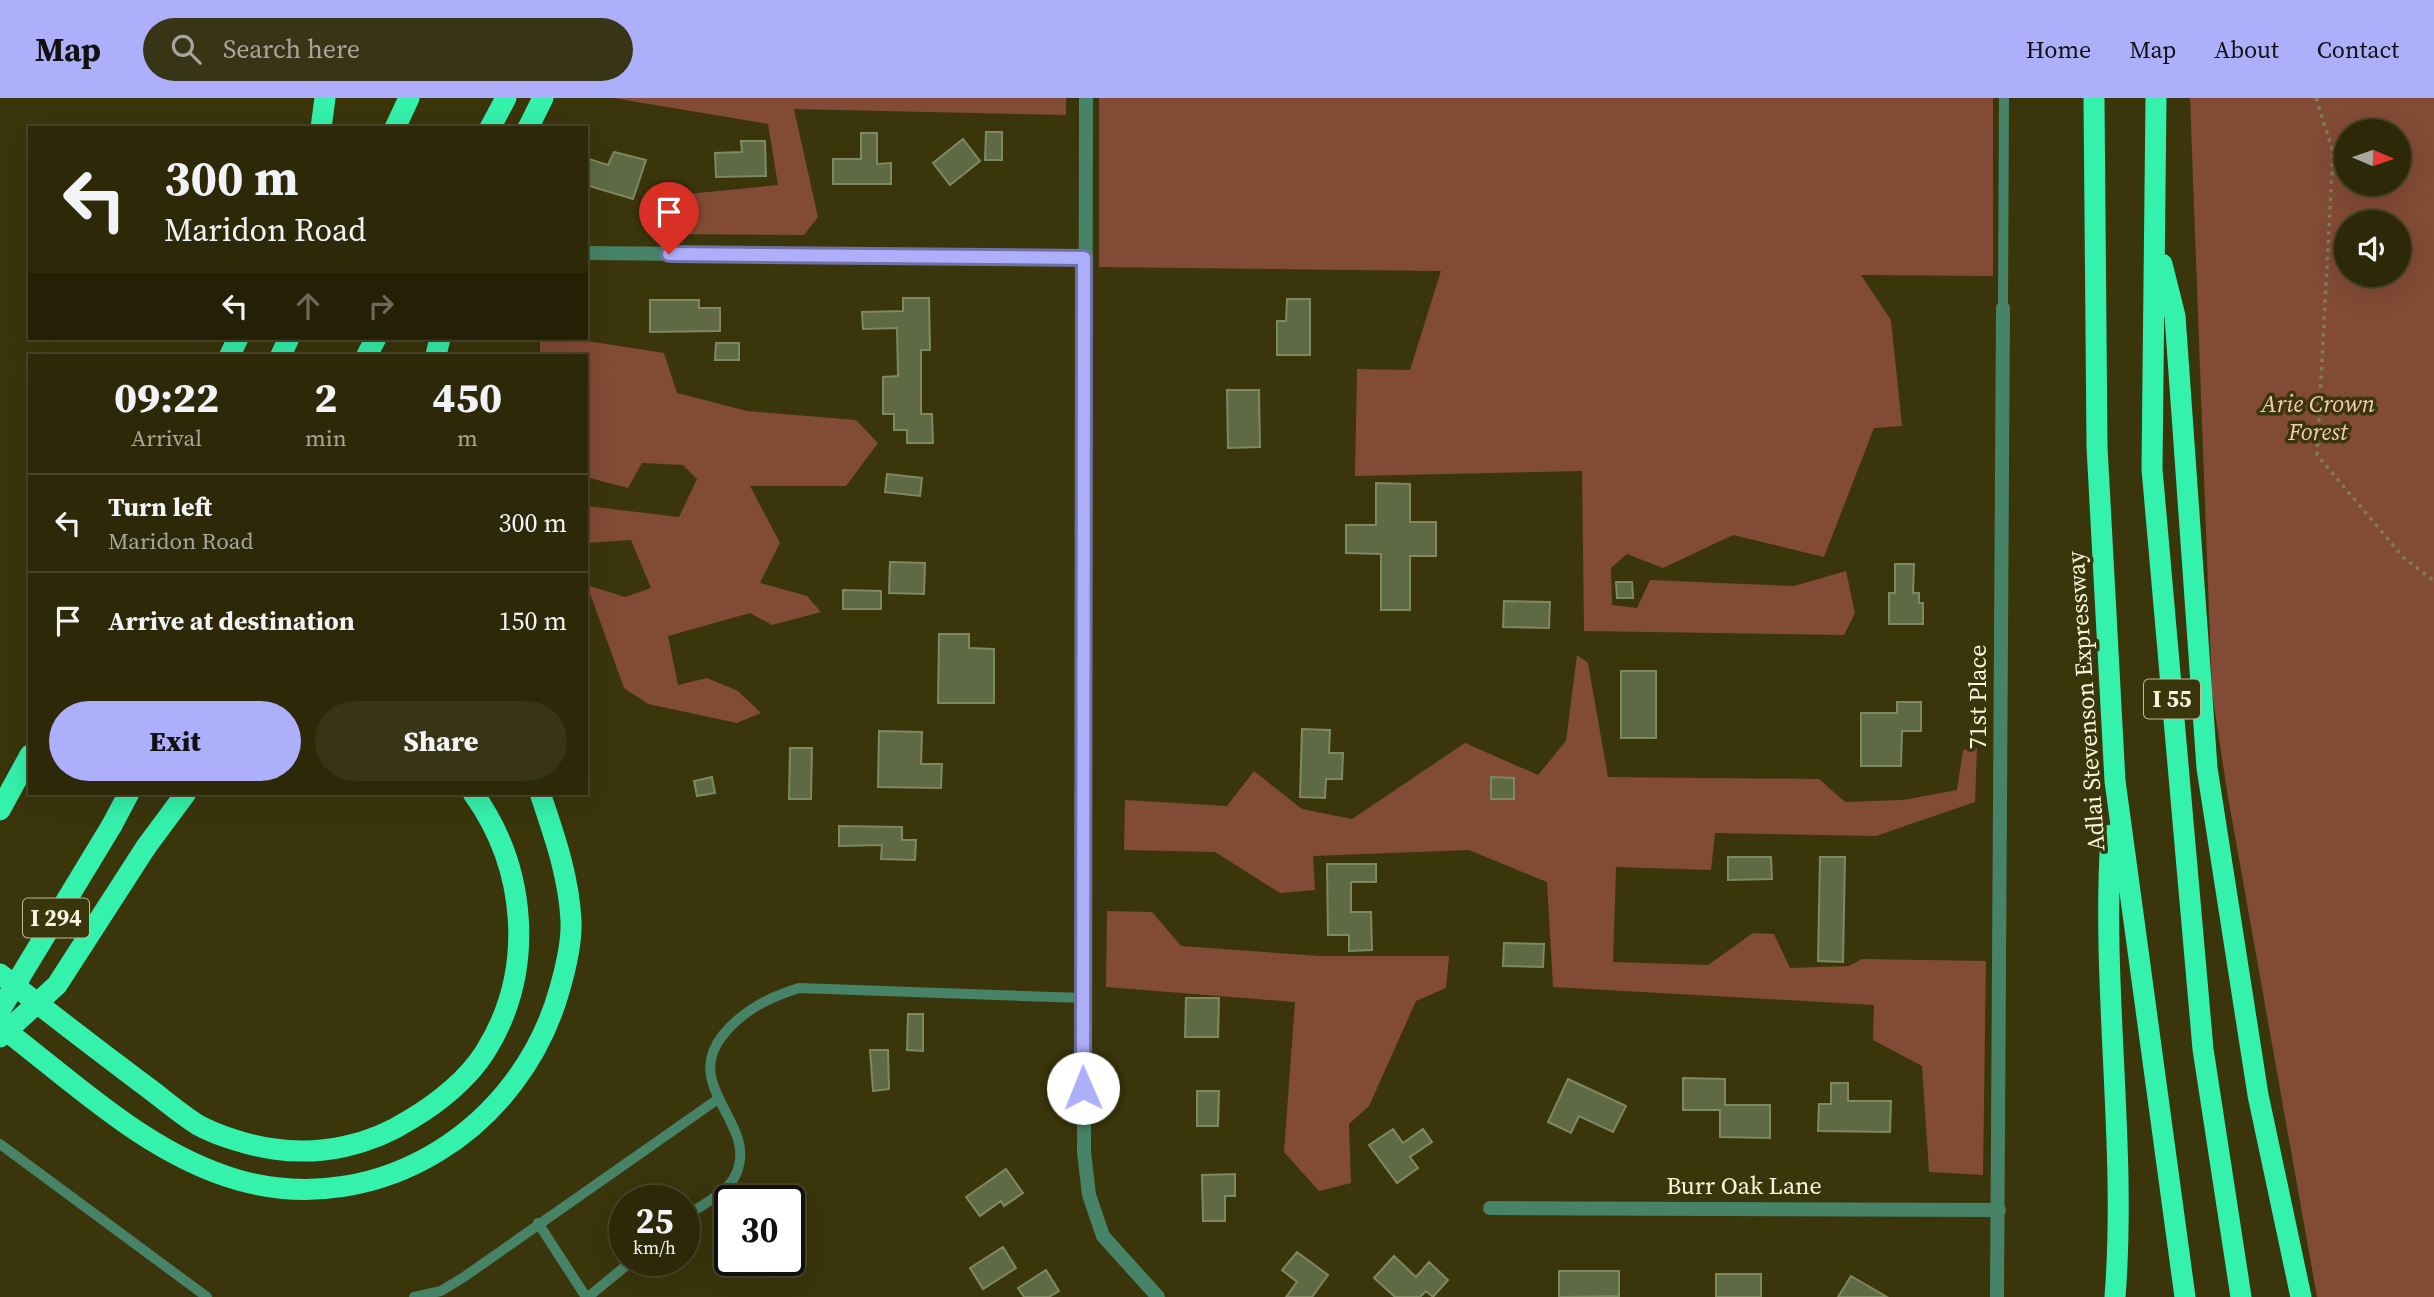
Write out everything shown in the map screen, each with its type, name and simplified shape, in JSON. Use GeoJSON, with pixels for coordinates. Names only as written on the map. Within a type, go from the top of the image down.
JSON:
{"type":"FeatureCollection","features":[{"type":"Feature","properties":{"kind":"highway"},"geometry":{"type":"LineString","coordinates":[[321,126],[325,98]]}},
{"type":"Feature","properties":{"kind":"highway"},"geometry":{"type":"LineString","coordinates":[[396,126],[409,98]]}},
{"type":"Feature","properties":{"kind":"highway"},"geometry":{"type":"LineString","coordinates":[[491,126],[506,98]]}},
{"type":"Feature","properties":{"kind":"highway"},"geometry":{"type":"LineString","coordinates":[[529,126],[543,98]]}},
{"type":"Feature","properties":{"kind":"highway","name":"Adlai Stevenson Expressway"},"geometry":{"type":"LineString","coordinates":[[2094,98],[2097,447],[2115,780],[2185,1297]]}},
{"type":"Feature","properties":{"kind":"highway","name":"I 55"},"geometry":{"type":"LineString","coordinates":[[2156,98],[2152,469],[2203,1049],[2241,1297]]}},
{"type":"Feature","properties":{"kind":"highway"},"geometry":{"type":"LineString","coordinates":[[2155,238],[2175,316],[2207,768],[2288,1297]]}},
{"type":"Feature","properties":{"kind":"highway"},"geometry":{"type":"LineString","coordinates":[[0,822],[23,781],[28,762]]}},
{"type":"Feature","properties":{"kind":"highway"},"geometry":{"type":"LineString","coordinates":[[2115,780],[2107,901],[2117,1189],[2115,1297]]}},
{"type":"Feature","properties":{"kind":"highway"},"geometry":{"type":"LineString","coordinates":[[0,810],[23,781]]}},
{"type":"Feature","properties":{"kind":"highway","name":"I 294"},"geometry":{"type":"LineString","coordinates":[[0,1010],[128,795]]}},
{"type":"Feature","properties":{"kind":"highway"},"geometry":{"type":"LineString","coordinates":[[0,1037],[57,985],[146,847],[185,795]]}},
{"type":"Feature","properties":{"kind":"highway"},"geometry":{"type":"LineString","coordinates":[[0,974],[200,1126],[273,1149],[315,1151],[357,1144],[382,1135],[433,1105],[464,1076],[485,1052],[508,1004],[517,951],[518,914],[513,870],[492,819],[474,795]]}},
{"type":"Feature","properties":{"kind":"highway"},"geometry":{"type":"LineString","coordinates":[[0,1026],[146,1137],[188,1163],[239,1180],[284,1188],[335,1188],[383,1176],[424,1160],[468,1133],[506,1096],[532,1060],[552,1019],[565,969],[571,922],[563,862],[541,795]]}},
{"type":"Feature","properties":{"kind":"highway"},"geometry":{"type":"LineString","coordinates":[[2258,1095],[2301,1297]]}},
{"type":"Feature","properties":{"kind":"street"},"geometry":{"type":"LineString","coordinates":[[1086,98],[1082,998],[1084,1152],[1090,1195],[1103,1236],[1158,1297]]}},
{"type":"Feature","properties":{"kind":"street"},"geometry":{"type":"LineString","coordinates":[[588,253],[1084,258]]}},
{"type":"Feature","properties":{"kind":"street","name":"71st Place"},"geometry":{"type":"LineString","coordinates":[[1997,1297],[2003,308]]}},
{"type":"Feature","properties":{"kind":"street","name":"Burr Oak Lane"},"geometry":{"type":"LineString","coordinates":[[1490,1209],[1998,1210]]}},
{"type":"Feature","properties":{"kind":"lane","name":"71st Place"},"geometry":{"type":"LineString","coordinates":[[2003,308],[2004,98]]}},
{"type":"Feature","properties":{"kind":"lane"},"geometry":{"type":"LineString","coordinates":[[700,1205],[729,1189],[739,1167],[737,1140],[718,1099],[709,1068],[710,1050],[731,1025],[763,1001],[799,988],[1082,998]]}},
{"type":"Feature","properties":{"kind":"lane"},"geometry":{"type":"LineString","coordinates":[[414,1297],[441,1290],[464,1277],[718,1099]]}},
{"type":"Feature","properties":{"kind":"lane"},"geometry":{"type":"LineString","coordinates":[[0,1143],[207,1297]]}},
{"type":"Feature","properties":{"kind":"lane"},"geometry":{"type":"LineString","coordinates":[[538,1223],[587,1297],[613,1276]]}},
{"type":"Feature","properties":{"kind":"path"},"geometry":{"type":"LineString","coordinates":[[2316,98],[2333,152],[2317,455],[2404,558],[2434,581]]}},
{"type":"Feature","properties":{"kind":"green space"},"geometry":{"type":"Polygon","coordinates":[[[613,98],[1066,98],[1066,115],[794,109],[818,217],[804,235],[663,234],[667,196],[778,185],[768,124],[613,98]]]}},
{"type":"Feature","properties":{"kind":"green space"},"geometry":{"type":"Polygon","coordinates":[[[1099,98],[1993,98],[1993,276],[1861,275],[1891,320],[1902,426],[1874,428],[1824,557],[1733,535],[1663,568],[1627,554],[1611,568],[1612,605],[1637,608],[1650,580],[1794,586],[1846,571],[1855,613],[1844,635],[1584,631],[1582,471],[1355,476],[1357,369],[1410,370],[1441,271],[1099,267],[1099,98]]]}},
{"type":"Feature","properties":{"kind":"green space","name":"Arie Crown Forest"},"geometry":{"type":"Polygon","coordinates":[[[2190,98],[2434,98],[2434,1297],[2317,1297],[2212,693],[2190,98]]]}},
{"type":"Feature","properties":{"kind":"green space"},"geometry":{"type":"Polygon","coordinates":[[[540,340],[581,340],[664,353],[677,393],[747,411],[856,420],[878,443],[846,486],[750,486],[780,543],[760,583],[807,596],[821,612],[772,625],[750,613],[668,636],[678,685],[707,678],[738,691],[761,713],[737,723],[648,704],[624,688],[588,585],[625,597],[651,588],[631,540],[588,543],[588,506],[679,517],[697,479],[683,465],[642,463],[628,488],[588,478],[588,354],[540,354],[540,340]]]}},
{"type":"Feature","properties":{"kind":"green space"},"geometry":{"type":"Polygon","coordinates":[[[1577,655],[1588,663],[1608,777],[1819,779],[1845,802],[1903,800],[1957,790],[1963,750],[1977,748],[1975,802],[1876,836],[1715,833],[1711,870],[1616,867],[1613,962],[1708,965],[1753,933],[1774,934],[1790,968],[1849,966],[1862,959],[1986,961],[1983,1175],[1929,1172],[1922,1066],[1873,1040],[1874,1005],[1553,987],[1547,882],[1469,850],[1313,856],[1315,890],[1280,893],[1215,852],[1124,850],[1125,800],[1227,806],[1254,771],[1302,809],[1352,819],[1465,743],[1538,775],[1566,741],[1577,655]]]}},
{"type":"Feature","properties":{"kind":"green space"},"geometry":{"type":"Polygon","coordinates":[[[1107,911],[1152,912],[1181,946],[1319,956],[1449,956],[1446,988],[1416,1001],[1369,1106],[1349,1124],[1351,1183],[1319,1191],[1284,1152],[1295,1002],[1106,987],[1107,911]]]}},
{"type":"Feature","properties":{"kind":"building"},"geometry":{"type":"Polygon","coordinates":[[[986,132],[1002,132],[1002,160],[985,160],[986,132]]]}},
{"type":"Feature","properties":{"kind":"building"},"geometry":{"type":"Polygon","coordinates":[[[861,133],[877,133],[877,164],[891,163],[891,184],[833,184],[833,159],[861,159],[861,133]]]}},
{"type":"Feature","properties":{"kind":"building"},"geometry":{"type":"Polygon","coordinates":[[[963,139],[980,161],[950,185],[933,163],[963,139]]]}},
{"type":"Feature","properties":{"kind":"building"},"geometry":{"type":"Polygon","coordinates":[[[741,141],[765,141],[766,176],[716,177],[715,153],[742,152],[741,141]]]}},
{"type":"Feature","properties":{"kind":"building"},"geometry":{"type":"Polygon","coordinates":[[[614,152],[646,160],[633,199],[588,186],[588,159],[608,165],[614,152]]]}},
{"type":"Feature","properties":{"kind":"building"},"geometry":{"type":"Polygon","coordinates":[[[903,298],[929,298],[930,350],[921,350],[921,414],[932,414],[933,443],[907,443],[907,430],[894,430],[894,414],[883,414],[883,377],[898,376],[897,328],[863,329],[862,312],[903,311],[903,298]]]}},
{"type":"Feature","properties":{"kind":"building"},"geometry":{"type":"Polygon","coordinates":[[[1287,299],[1310,299],[1310,355],[1277,355],[1277,321],[1286,321],[1287,299]]]}},
{"type":"Feature","properties":{"kind":"building"},"geometry":{"type":"Polygon","coordinates":[[[650,300],[699,300],[699,308],[720,308],[720,331],[650,332],[650,300]]]}},
{"type":"Feature","properties":{"kind":"building"},"geometry":{"type":"Polygon","coordinates":[[[716,343],[739,343],[739,360],[715,360],[716,343]]]}},
{"type":"Feature","properties":{"kind":"building"},"geometry":{"type":"Polygon","coordinates":[[[1227,390],[1259,390],[1260,447],[1228,448],[1227,390]]]}},
{"type":"Feature","properties":{"kind":"building"},"geometry":{"type":"Polygon","coordinates":[[[887,474],[922,478],[920,496],[885,492],[887,474]]]}},
{"type":"Feature","properties":{"kind":"building"},"geometry":{"type":"Polygon","coordinates":[[[1376,483],[1410,484],[1410,522],[1436,522],[1436,556],[1410,556],[1410,610],[1381,610],[1381,554],[1346,553],[1346,525],[1376,525],[1376,483]]]}},
{"type":"Feature","properties":{"kind":"building"},"geometry":{"type":"Polygon","coordinates":[[[890,562],[925,563],[924,594],[889,593],[890,562]]]}},
{"type":"Feature","properties":{"kind":"building"},"geometry":{"type":"Polygon","coordinates":[[[1895,564],[1914,564],[1913,593],[1919,593],[1919,603],[1923,603],[1923,624],[1889,624],[1889,593],[1895,593],[1895,564]]]}},
{"type":"Feature","properties":{"kind":"building"},"geometry":{"type":"Polygon","coordinates":[[[1616,582],[1632,582],[1633,598],[1617,598],[1616,582]]]}},
{"type":"Feature","properties":{"kind":"building"},"geometry":{"type":"Polygon","coordinates":[[[843,590],[881,591],[881,609],[843,609],[843,590]]]}},
{"type":"Feature","properties":{"kind":"building"},"geometry":{"type":"Polygon","coordinates":[[[1504,601],[1550,602],[1549,628],[1503,627],[1504,601]]]}},
{"type":"Feature","properties":{"kind":"building"},"geometry":{"type":"Polygon","coordinates":[[[939,634],[969,634],[969,648],[994,649],[994,703],[938,703],[939,634]]]}},
{"type":"Feature","properties":{"kind":"building"},"geometry":{"type":"Polygon","coordinates":[[[1621,671],[1656,671],[1656,738],[1621,738],[1621,671]]]}},
{"type":"Feature","properties":{"kind":"building"},"geometry":{"type":"Polygon","coordinates":[[[1897,702],[1921,702],[1921,731],[1902,731],[1901,766],[1861,766],[1861,713],[1897,713],[1897,702]]]}},
{"type":"Feature","properties":{"kind":"building"},"geometry":{"type":"Polygon","coordinates":[[[1302,729],[1330,730],[1329,753],[1343,753],[1342,779],[1326,779],[1325,798],[1300,797],[1302,729]]]}},
{"type":"Feature","properties":{"kind":"building"},"geometry":{"type":"Polygon","coordinates":[[[879,731],[922,732],[921,764],[942,764],[941,788],[878,787],[879,731]]]}},
{"type":"Feature","properties":{"kind":"building"},"geometry":{"type":"Polygon","coordinates":[[[790,748],[812,748],[811,799],[789,799],[790,748]]]}},
{"type":"Feature","properties":{"kind":"building"},"geometry":{"type":"Polygon","coordinates":[[[712,777],[715,793],[697,796],[694,781],[712,777]]]}},
{"type":"Feature","properties":{"kind":"building"},"geometry":{"type":"Polygon","coordinates":[[[1491,777],[1514,778],[1514,799],[1491,799],[1491,777]]]}},
{"type":"Feature","properties":{"kind":"building"},"geometry":{"type":"Polygon","coordinates":[[[839,826],[902,827],[902,840],[916,840],[915,860],[881,859],[882,845],[839,846],[839,826]]]}},
{"type":"Feature","properties":{"kind":"building"},"geometry":{"type":"Polygon","coordinates":[[[1728,857],[1771,857],[1772,879],[1728,880],[1728,857]]]}},
{"type":"Feature","properties":{"kind":"building"},"geometry":{"type":"Polygon","coordinates":[[[1820,857],[1845,857],[1843,962],[1818,961],[1820,857]]]}},
{"type":"Feature","properties":{"kind":"building"},"geometry":{"type":"Polygon","coordinates":[[[1327,864],[1376,864],[1376,882],[1351,882],[1351,912],[1371,912],[1372,950],[1349,951],[1349,935],[1328,935],[1327,864]]]}},
{"type":"Feature","properties":{"kind":"building"},"geometry":{"type":"Polygon","coordinates":[[[1504,943],[1544,944],[1543,967],[1503,966],[1504,943]]]}},
{"type":"Feature","properties":{"kind":"building"},"geometry":{"type":"Polygon","coordinates":[[[1186,998],[1219,998],[1218,1037],[1185,1037],[1186,998]]]}},
{"type":"Feature","properties":{"kind":"building"},"geometry":{"type":"Polygon","coordinates":[[[908,1014],[923,1014],[923,1051],[907,1050],[908,1014]]]}},
{"type":"Feature","properties":{"kind":"building"},"geometry":{"type":"Polygon","coordinates":[[[870,1050],[888,1050],[889,1089],[873,1091],[870,1050]]]}},
{"type":"Feature","properties":{"kind":"building"},"geometry":{"type":"Polygon","coordinates":[[[1683,1078],[1725,1079],[1725,1105],[1770,1105],[1770,1138],[1720,1137],[1720,1110],[1683,1110],[1683,1078]]]}},
{"type":"Feature","properties":{"kind":"building"},"geometry":{"type":"Polygon","coordinates":[[[1568,1079],[1626,1106],[1613,1132],[1579,1116],[1571,1133],[1548,1122],[1568,1079]]]}},
{"type":"Feature","properties":{"kind":"building"},"geometry":{"type":"Polygon","coordinates":[[[1831,1083],[1848,1083],[1848,1101],[1891,1101],[1890,1132],[1818,1131],[1819,1104],[1831,1104],[1831,1083]]]}},
{"type":"Feature","properties":{"kind":"building"},"geometry":{"type":"Polygon","coordinates":[[[1197,1091],[1219,1091],[1218,1126],[1197,1126],[1197,1091]]]}},
{"type":"Feature","properties":{"kind":"building"},"geometry":{"type":"Polygon","coordinates":[[[1393,1129],[1403,1143],[1423,1129],[1432,1142],[1410,1157],[1418,1168],[1397,1183],[1369,1145],[1393,1129]]]}},
{"type":"Feature","properties":{"kind":"building"},"geometry":{"type":"Polygon","coordinates":[[[1006,1169],[1023,1193],[1004,1206],[1001,1201],[980,1216],[966,1197],[1006,1169]]]}},
{"type":"Feature","properties":{"kind":"building"},"geometry":{"type":"Polygon","coordinates":[[[1235,1174],[1235,1196],[1225,1196],[1225,1221],[1203,1221],[1202,1175],[1235,1174]]]}},
{"type":"Feature","properties":{"kind":"building"},"geometry":{"type":"Polygon","coordinates":[[[1003,1247],[1016,1268],[983,1289],[970,1268],[1003,1247]]]}},
{"type":"Feature","properties":{"kind":"building"},"geometry":{"type":"Polygon","coordinates":[[[1297,1252],[1328,1275],[1312,1297],[1286,1297],[1297,1282],[1282,1270],[1297,1252]]]}},
{"type":"Feature","properties":{"kind":"building"},"geometry":{"type":"Polygon","coordinates":[[[1394,1256],[1416,1277],[1429,1262],[1448,1280],[1433,1297],[1426,1291],[1420,1297],[1395,1297],[1374,1278],[1394,1256]]]}},
{"type":"Feature","properties":{"kind":"building"},"geometry":{"type":"Polygon","coordinates":[[[1046,1270],[1059,1291],[1049,1297],[1024,1297],[1018,1288],[1046,1270]]]}},
{"type":"Feature","properties":{"kind":"building"},"geometry":{"type":"Polygon","coordinates":[[[1559,1271],[1619,1271],[1619,1296],[1559,1297],[1559,1271]]]}},
{"type":"Feature","properties":{"kind":"building"},"geometry":{"type":"Polygon","coordinates":[[[1716,1274],[1761,1274],[1761,1297],[1716,1297],[1716,1274]]]}},
{"type":"Feature","properties":{"kind":"building"},"geometry":{"type":"Polygon","coordinates":[[[1851,1276],[1887,1297],[1838,1297],[1851,1276]]]}},
{"type":"Feature","properties":{"kind":"route"},"geometry":{"type":"LineString","coordinates":[[669,254],[1084,258],[1083,1088]]}}]}
